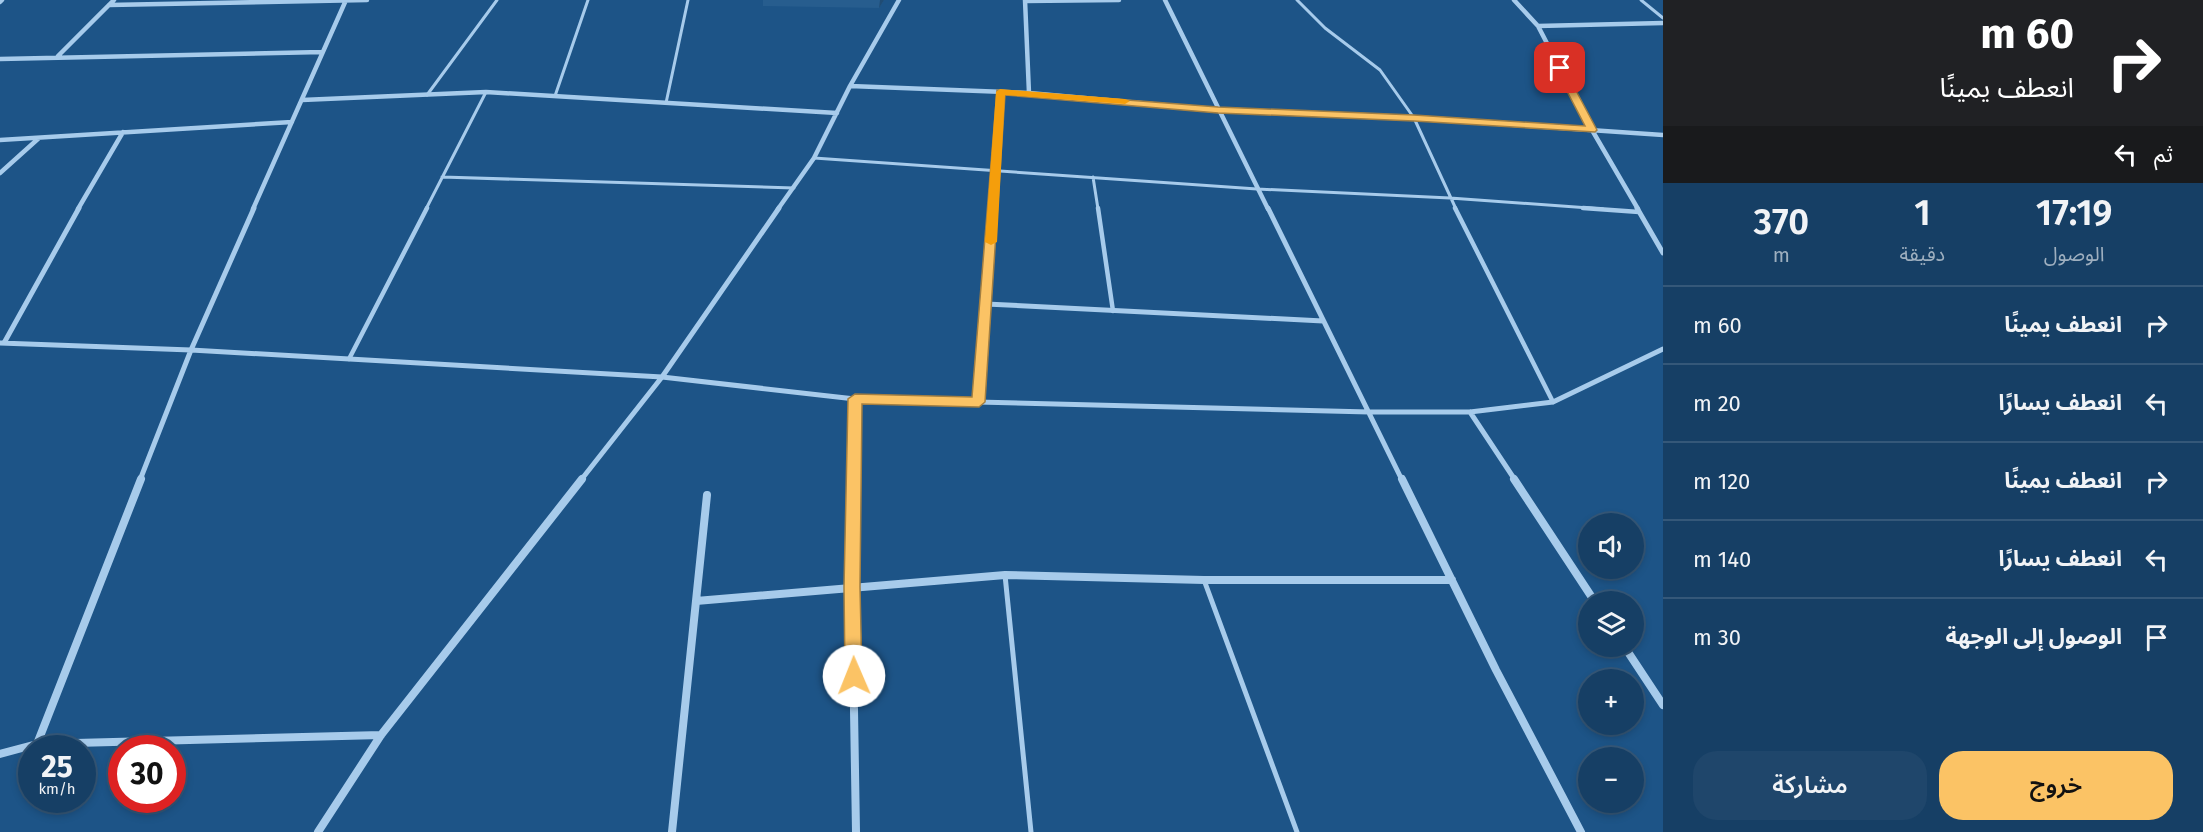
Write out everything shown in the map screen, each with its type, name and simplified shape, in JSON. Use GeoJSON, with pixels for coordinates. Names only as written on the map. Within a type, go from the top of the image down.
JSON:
{"type":"FeatureCollection","features":[{"type":"Feature","properties":{"kind":"street"},"geometry":{"type":"LineString","coordinates":[[57,57],[114,0]]}},
{"type":"Feature","properties":{"kind":"street"},"geometry":{"type":"LineString","coordinates":[[109,5],[367,0]]}},
{"type":"Feature","properties":{"kind":"street"},"geometry":{"type":"LineString","coordinates":[[318,832],[381,735],[662,377],[794,188],[814,158],[850,86],[899,0]]}},
{"type":"Feature","properties":{"kind":"street"},"geometry":{"type":"LineString","coordinates":[[1029,93],[1024,1],[1119,0]]}},
{"type":"Feature","properties":{"kind":"street"},"geometry":{"type":"LineString","coordinates":[[1165,0],[1452,580],[1581,832]]}},
{"type":"Feature","properties":{"kind":"street"},"geometry":{"type":"LineString","coordinates":[[1514,0],[1538,26],[1592,130],[1663,253]]}},
{"type":"Feature","properties":{"kind":"street"},"geometry":{"type":"LineString","coordinates":[[40,735],[190,350],[345,1]]}},
{"type":"Feature","properties":{"kind":"street"},"geometry":{"type":"LineString","coordinates":[[1538,26],[1663,23]]}},
{"type":"Feature","properties":{"kind":"street"},"geometry":{"type":"LineString","coordinates":[[0,59],[322,52]]}},
{"type":"Feature","properties":{"kind":"street"},"geometry":{"type":"LineString","coordinates":[[850,86],[1029,93],[1218,110],[1414,118],[1663,135]]}},
{"type":"Feature","properties":{"kind":"street"},"geometry":{"type":"LineString","coordinates":[[302,99],[486,92],[837,113]]}},
{"type":"Feature","properties":{"kind":"street"},"geometry":{"type":"LineString","coordinates":[[0,140],[292,122]]}},
{"type":"Feature","properties":{"kind":"street"},"geometry":{"type":"LineString","coordinates":[[123,132],[2,343],[190,350],[662,377],[855,399],[1369,412],[1470,412],[1553,402],[1663,350]]}},
{"type":"Feature","properties":{"kind":"street"},"geometry":{"type":"LineString","coordinates":[[0,173],[39,138]]}},
{"type":"Feature","properties":{"kind":"street"},"geometry":{"type":"LineString","coordinates":[[986,304],[1323,321]]}},
{"type":"Feature","properties":{"kind":"street"},"geometry":{"type":"LineString","coordinates":[[855,399],[852,587],[856,832]]}},
{"type":"Feature","properties":{"kind":"street"},"geometry":{"type":"LineString","coordinates":[[1470,412],[1588,591]]}},
{"type":"Feature","properties":{"kind":"street"},"geometry":{"type":"LineString","coordinates":[[672,832],[707,495]]}},
{"type":"Feature","properties":{"kind":"street"},"geometry":{"type":"LineString","coordinates":[[696,601],[1005,575],[1204,580],[1452,580]]}},
{"type":"Feature","properties":{"kind":"street"},"geometry":{"type":"LineString","coordinates":[[1631,657],[1663,705]]}},
{"type":"Feature","properties":{"kind":"street"},"geometry":{"type":"LineString","coordinates":[[96,742],[381,735]]}},
{"type":"Feature","properties":{"kind":"street"},"geometry":{"type":"LineString","coordinates":[[0,754],[18,749]]}},
{"type":"Feature","properties":{"kind":"lane"},"geometry":{"type":"LineString","coordinates":[[427,94],[497,0]]}},
{"type":"Feature","properties":{"kind":"lane"},"geometry":{"type":"LineString","coordinates":[[555,96],[588,0]]}},
{"type":"Feature","properties":{"kind":"lane"},"geometry":{"type":"LineString","coordinates":[[666,103],[688,0]]}},
{"type":"Feature","properties":{"kind":"lane"},"geometry":{"type":"LineString","coordinates":[[1297,0],[1325,28],[1380,70],[1414,118],[1450,198],[1553,402]]}},
{"type":"Feature","properties":{"kind":"lane"},"geometry":{"type":"LineString","coordinates":[[1641,0],[1663,18]]}},
{"type":"Feature","properties":{"kind":"lane"},"geometry":{"type":"LineString","coordinates":[[349,359],[486,92]]}},
{"type":"Feature","properties":{"kind":"lane"},"geometry":{"type":"LineString","coordinates":[[979,402],[1000,92]]}},
{"type":"Feature","properties":{"kind":"lane"},"geometry":{"type":"LineString","coordinates":[[814,158],[1257,189],[1450,198],[1640,212]]}},
{"type":"Feature","properties":{"kind":"lane"},"geometry":{"type":"LineString","coordinates":[[442,177],[794,188]]}},
{"type":"Feature","properties":{"kind":"lane"},"geometry":{"type":"LineString","coordinates":[[1093,177],[1113,311]]}},
{"type":"Feature","properties":{"kind":"lane"},"geometry":{"type":"LineString","coordinates":[[1005,575],[1032,832]]}},
{"type":"Feature","properties":{"kind":"lane"},"geometry":{"type":"LineString","coordinates":[[1204,580],[1297,832]]}},
{"type":"Feature","properties":{"kind":"slow traffic"},"geometry":{"type":"LineString","coordinates":[[991,242],[1000,92],[1125,101]]}},
{"type":"Feature","properties":{"kind":"route"},"geometry":{"type":"LineString","coordinates":[[854,676],[852,587],[855,399],[979,402],[1000,92],[1218,110],[1414,118],[1592,130],[1560,68]]}}]}
